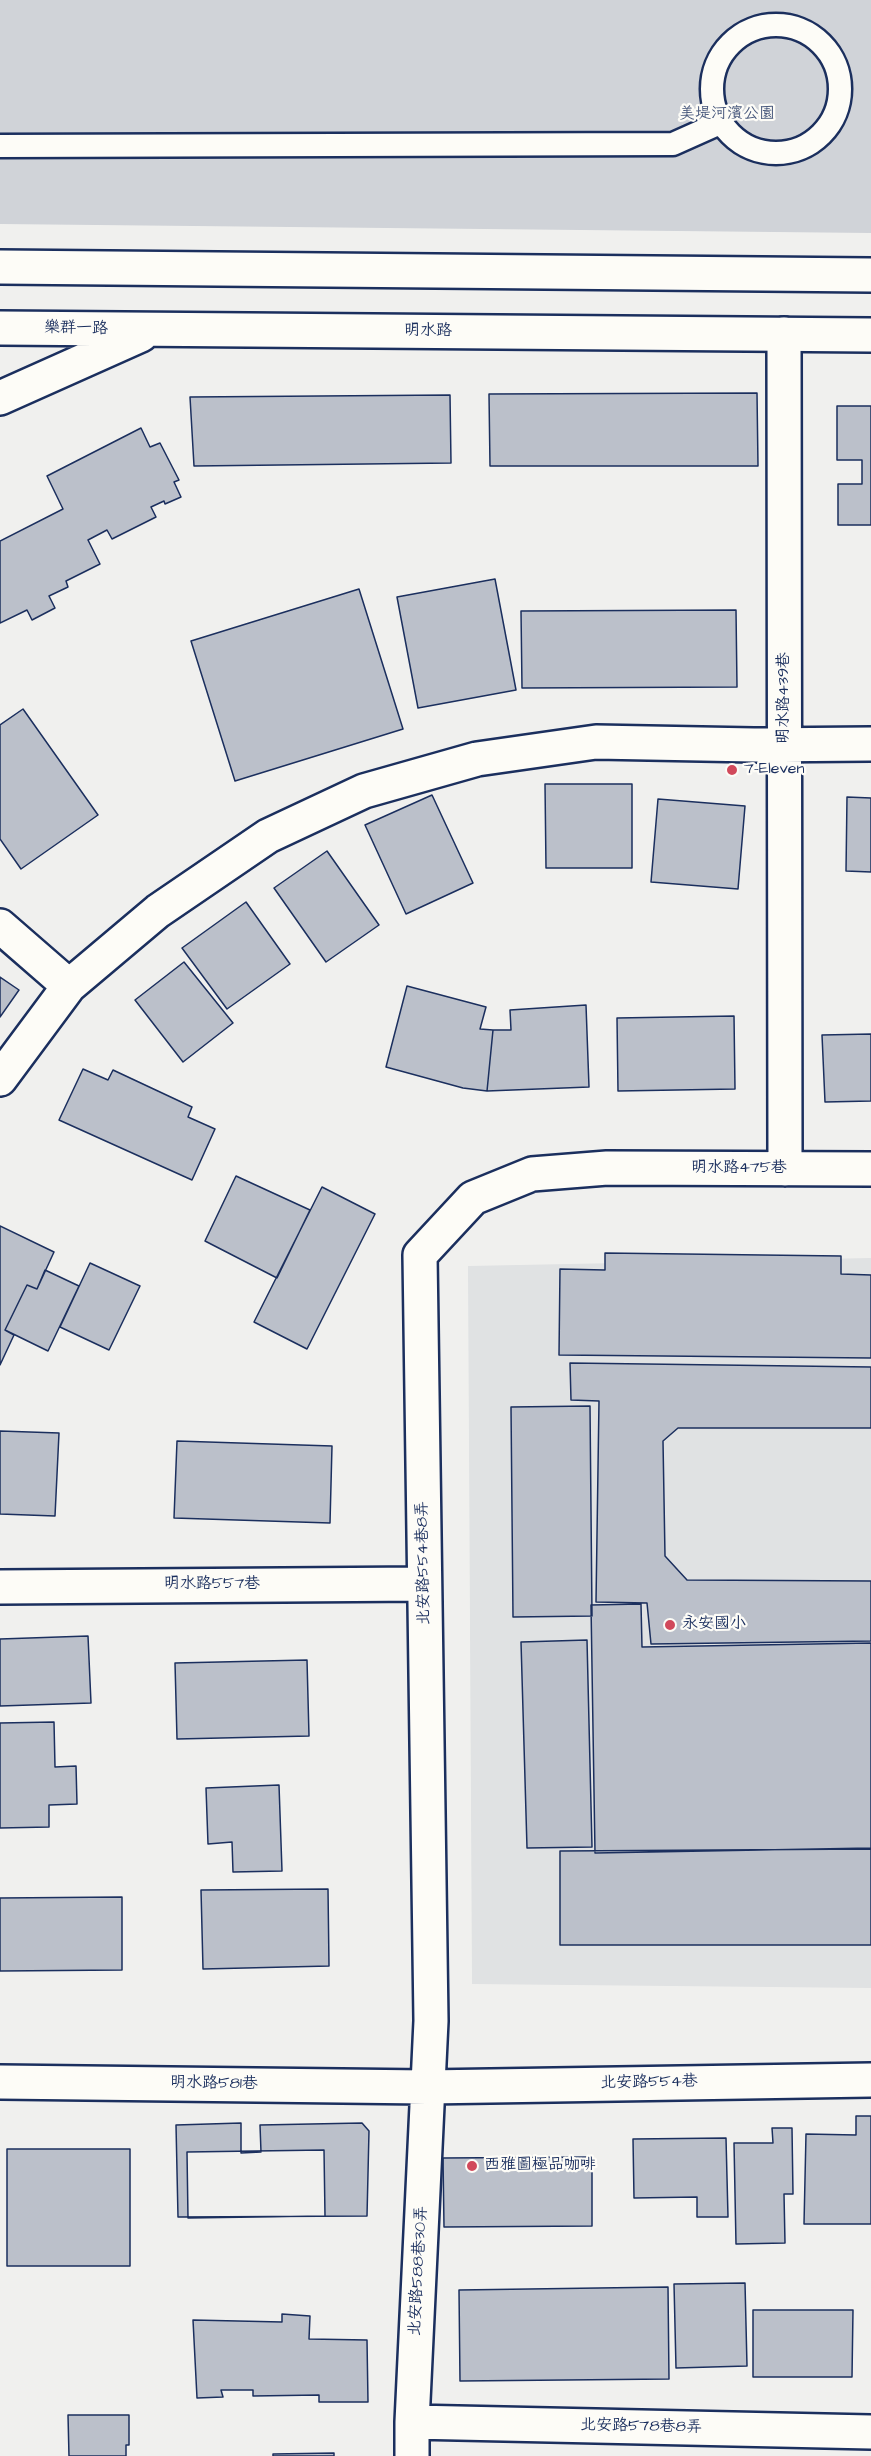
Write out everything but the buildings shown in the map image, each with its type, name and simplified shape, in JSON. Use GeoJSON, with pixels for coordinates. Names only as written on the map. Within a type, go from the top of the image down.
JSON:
{"type":"FeatureCollection","features":[{"type":"Feature","properties":{"kind":"street"},"geometry":{"type":"LineString","coordinates":[[0,267],[871,275]]}},
{"type":"Feature","properties":{"kind":"street"},"geometry":{"type":"LineString","coordinates":[[0,287],[39,267]]}},
{"type":"Feature","properties":{"kind":"street","name":"樂群一路"},"geometry":{"type":"LineString","coordinates":[[0,328],[151,330]]}},
{"type":"Feature","properties":{"kind":"street","name":"明水路"},"geometry":{"type":"LineString","coordinates":[[0,398],[151,330],[871,335]]}},
{"type":"Feature","properties":{"kind":"street","name":"明水路439巷"},"geometry":{"type":"LineString","coordinates":[[784,334],[785,1169]]}},
{"type":"Feature","properties":{"kind":"street"},"geometry":{"type":"LineString","coordinates":[[0,1079],[69,986],[158,911],[268,836],[364,791],[477,759],[596,742],[871,744]]}},
{"type":"Feature","properties":{"kind":"street"},"geometry":{"type":"LineString","coordinates":[[0,926],[69,986]]}},
{"type":"Feature","properties":{"kind":"street","name":"明水路475巷"},"geometry":{"type":"LineString","coordinates":[[607,1168],[871,1169]]}},
{"type":"Feature","properties":{"kind":"street","name":"北安路554巷8弄"},"geometry":{"type":"LineString","coordinates":[[427,2087],[431,2021],[420,1255],[473,1198],[532,1174],[607,1168]]}},
{"type":"Feature","properties":{"kind":"street","name":"明水路557巷"},"geometry":{"type":"LineString","coordinates":[[0,1587],[424,1584]]}},
{"type":"Feature","properties":{"kind":"street","name":"北安路554巷"},"geometry":{"type":"LineString","coordinates":[[427,2087],[871,2080]]}},
{"type":"Feature","properties":{"kind":"street","name":"明水路581巷"},"geometry":{"type":"LineString","coordinates":[[0,2082],[427,2087]]}},
{"type":"Feature","properties":{"kind":"street","name":"北安路588巷30弄"},"geometry":{"type":"LineString","coordinates":[[412,2456],[427,2087]]}},
{"type":"Feature","properties":{"kind":"street","name":"北安路578巷8弄"},"geometry":{"type":"LineString","coordinates":[[412,2422],[871,2432]]}},
{"type":"Feature","properties":{"kind":"lane"},"geometry":{"type":"LineString","coordinates":[[772,25],[793,27],[811,36],[826,50],[836,67],[840,87],[838,107],[829,126],[815,141],[797,150],[777,154],[755,150],[735,140],[720,123],[712,102],[712,81],[718,59],[732,42],[751,30],[772,25]]}},
{"type":"Feature","properties":{"kind":"lane"},"geometry":{"type":"LineString","coordinates":[[0,146],[673,144],[720,123]]}},
{"type":"Feature","properties":{"kind":"shaded area","name":"永安國小"},"geometry":{"type":"Polygon","coordinates":[[[871,1258],[871,1988],[472,1984],[468,1266],[871,1258]]]}},
{"type":"Feature","properties":{"kind":"green space","name":"美堤河濱公園"},"geometry":{"type":"Polygon","coordinates":[[[0,0],[871,0],[871,233],[0,224],[0,0]]]}},
{"type":"Feature","properties":{"kind":"place","name":"7-Eleven"},"geometry":{"type":"Point","coordinates":[732,770]}},
{"type":"Feature","properties":{"kind":"place","name":"永安國小"},"geometry":{"type":"Point","coordinates":[670,1625]}},
{"type":"Feature","properties":{"kind":"place","name":"西雅圖極品咖啡"},"geometry":{"type":"Point","coordinates":[472,2166]}}]}
